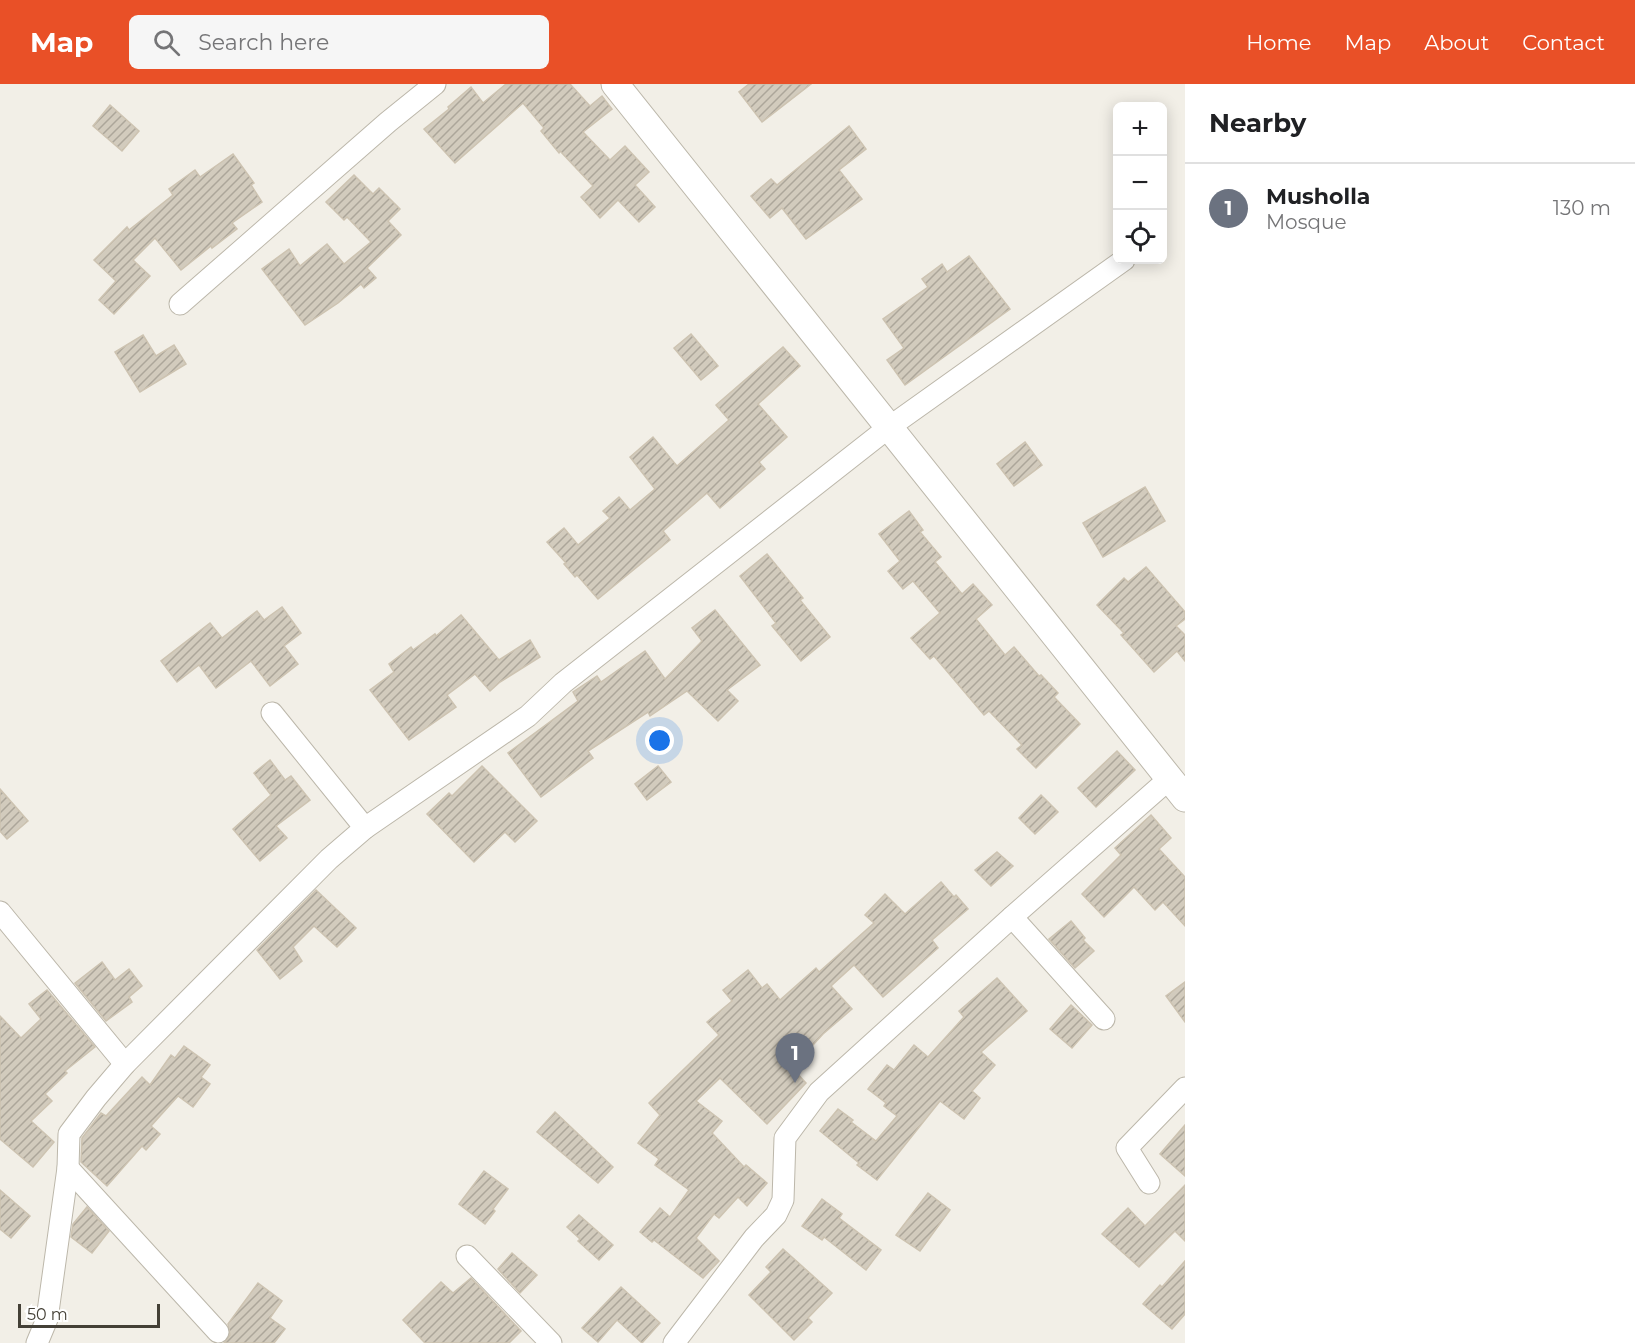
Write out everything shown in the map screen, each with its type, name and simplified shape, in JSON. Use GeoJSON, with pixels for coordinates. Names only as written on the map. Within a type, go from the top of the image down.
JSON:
{"type":"FeatureCollection","features":[{"type":"Feature","properties":{"kind":"street"},"geometry":{"type":"LineString","coordinates":[[180,304],[388,122],[435,84]]}},
{"type":"Feature","properties":{"kind":"street"},"geometry":{"type":"LineString","coordinates":[[615,84],[1177,788],[1012,917],[819,1092],[785,1138],[783,1200],[776,1215],[754,1238],[674,1343]]}},
{"type":"Feature","properties":{"kind":"street"},"geometry":{"type":"LineString","coordinates":[[38,1343],[47,1319],[68,1168],[69,1134],[125,1064],[278,910],[364,828],[528,716],[572,676],[888,428],[1118,264]]}},
{"type":"Feature","properties":{"kind":"street"},"geometry":{"type":"LineString","coordinates":[[272,714],[364,828]]}},
{"type":"Feature","properties":{"kind":"street"},"geometry":{"type":"LineString","coordinates":[[0,912],[125,1064]]}},
{"type":"Feature","properties":{"kind":"street"},"geometry":{"type":"LineString","coordinates":[[1012,917],[1104,1019]]}},
{"type":"Feature","properties":{"kind":"street"},"geometry":{"type":"LineString","coordinates":[[1149,1183],[1127,1148],[1185,1088]]}},
{"type":"Feature","properties":{"kind":"street"},"geometry":{"type":"LineString","coordinates":[[68,1168],[218,1332]]}},
{"type":"Feature","properties":{"kind":"street"},"geometry":{"type":"LineString","coordinates":[[467,1256],[550,1343]]}},
{"type":"Feature","properties":{"kind":"building"},"geometry":{"type":"Polygon","coordinates":[[[506,84],[570,84],[590,106],[602,96],[612,109],[583,132],[610,160],[625,146],[649,172],[635,185],[655,207],[639,222],[618,200],[600,218],[581,197],[593,186],[560,151],[559,153],[541,131],[544,128],[523,103],[455,163],[424,129],[471,87],[483,103],[506,84]]]}},
{"type":"Feature","properties":{"kind":"building"},"geometry":{"type":"Polygon","coordinates":[[[749,84],[811,84],[762,122],[739,92],[749,84]]]}},
{"type":"Feature","properties":{"kind":"building"},"geometry":{"type":"Polygon","coordinates":[[[110,105],[139,131],[122,151],[93,126],[110,105]]]}},
{"type":"Feature","properties":{"kind":"building"},"geometry":{"type":"Polygon","coordinates":[[[849,126],[866,149],[839,170],[862,199],[806,239],[782,208],[770,218],[751,196],[771,179],[777,185],[849,126]]]}},
{"type":"Feature","properties":{"kind":"building"},"geometry":{"type":"Polygon","coordinates":[[[233,154],[254,183],[251,185],[262,202],[232,223],[237,229],[181,270],[155,238],[133,260],[150,276],[114,314],[99,300],[116,281],[94,260],[127,227],[129,230],[173,195],[169,189],[195,170],[200,177],[233,154]]]}},
{"type":"Feature","properties":{"kind":"building"},"geometry":{"type":"Polygon","coordinates":[[[354,175],[373,194],[379,188],[400,209],[388,221],[401,235],[367,268],[376,278],[364,288],[361,284],[305,325],[262,269],[289,249],[300,266],[327,244],[344,264],[371,242],[347,217],[344,220],[326,202],[354,175]]]}},
{"type":"Feature","properties":{"kind":"building"},"geometry":{"type":"Polygon","coordinates":[[[969,256],[1010,309],[905,385],[887,360],[904,348],[883,319],[928,287],[922,279],[942,264],[947,272],[969,256]]]}},
{"type":"Feature","properties":{"kind":"building"},"geometry":{"type":"Polygon","coordinates":[[[691,334],[718,366],[701,380],[674,348],[691,334]]]}},
{"type":"Feature","properties":{"kind":"building"},"geometry":{"type":"Polygon","coordinates":[[[143,335],[156,356],[174,345],[186,364],[140,392],[115,352],[143,335]]]}},
{"type":"Feature","properties":{"kind":"building"},"geometry":{"type":"Polygon","coordinates":[[[783,347],[800,366],[758,404],[787,437],[759,462],[765,469],[720,508],[707,493],[663,531],[670,540],[598,599],[577,575],[575,577],[547,542],[564,528],[578,545],[610,518],[603,511],[619,497],[630,510],[655,489],[630,457],[653,437],[677,466],[729,420],[716,405],[783,347]]]}},
{"type":"Feature","properties":{"kind":"building"},"geometry":{"type":"Polygon","coordinates":[[[1025,442],[1042,465],[1014,486],[997,464],[1025,442]]]}},
{"type":"Feature","properties":{"kind":"building"},"geometry":{"type":"Polygon","coordinates":[[[1145,487],[1165,521],[1103,557],[1083,523],[1145,487]]]}},
{"type":"Feature","properties":{"kind":"building"},"geometry":{"type":"Polygon","coordinates":[[[909,511],[923,530],[920,532],[941,557],[935,562],[962,594],[973,584],[992,605],[976,619],[1005,655],[1014,647],[1039,676],[1041,675],[1058,693],[1054,697],[1080,724],[1036,768],[1017,749],[1022,745],[989,711],[984,715],[934,656],[930,659],[911,638],[940,613],[913,581],[903,589],[888,571],[900,561],[879,534],[909,511]]]}},
{"type":"Feature","properties":{"kind":"building"},"geometry":{"type":"Polygon","coordinates":[[[767,554],[803,598],[800,600],[830,637],[801,661],[772,626],[776,623],[740,576],[767,554]]]}},
{"type":"Feature","properties":{"kind":"building"},"geometry":{"type":"Polygon","coordinates":[[[1146,567],[1185,612],[1185,619],[1176,626],[1185,635],[1185,661],[1177,651],[1154,672],[1121,635],[1124,633],[1097,605],[1124,578],[1128,582],[1146,567]]]}},
{"type":"Feature","properties":{"kind":"building"},"geometry":{"type":"Polygon","coordinates":[[[282,607],[301,633],[284,646],[298,664],[270,686],[251,661],[216,688],[199,665],[177,682],[161,661],[210,623],[222,638],[257,611],[264,620],[282,607]]]}},
{"type":"Feature","properties":{"kind":"building"},"geometry":{"type":"Polygon","coordinates":[[[715,610],[760,665],[727,690],[738,701],[718,721],[687,691],[650,716],[648,712],[588,751],[593,758],[541,797],[508,753],[578,701],[573,692],[597,676],[601,682],[645,651],[665,679],[702,641],[692,628],[715,610]]]}},
{"type":"Feature","properties":{"kind":"building"},"geometry":{"type":"Polygon","coordinates":[[[461,615],[499,660],[530,640],[540,657],[500,682],[490,691],[475,674],[447,695],[456,707],[409,740],[370,690],[394,672],[389,664],[411,647],[413,650],[435,634],[436,636],[461,615]]]}},
{"type":"Feature","properties":{"kind":"building"},"geometry":{"type":"Polygon","coordinates":[[[1117,751],[1135,770],[1096,807],[1078,788],[1117,751]]]}},
{"type":"Feature","properties":{"kind":"building"},"geometry":{"type":"Polygon","coordinates":[[[270,760],[285,780],[291,776],[310,800],[276,826],[287,838],[260,861],[233,829],[271,795],[254,773],[270,760]]]}},
{"type":"Feature","properties":{"kind":"building"},"geometry":{"type":"Polygon","coordinates":[[[482,766],[537,821],[515,842],[505,832],[474,862],[427,814],[449,793],[452,796],[482,766]]]}},
{"type":"Feature","properties":{"kind":"building"},"geometry":{"type":"Polygon","coordinates":[[[658,766],[671,782],[647,800],[635,784],[658,766]]]}},
{"type":"Feature","properties":{"kind":"building"},"geometry":{"type":"Polygon","coordinates":[[[0,789],[28,821],[7,839],[0,831],[0,789]]]}},
{"type":"Feature","properties":{"kind":"building"},"geometry":{"type":"Polygon","coordinates":[[[1041,795],[1058,812],[1035,834],[1019,818],[1041,795]]]}},
{"type":"Feature","properties":{"kind":"building"},"geometry":{"type":"Polygon","coordinates":[[[1151,815],[1171,838],[1159,849],[1185,877],[1185,926],[1163,902],[1155,910],[1134,887],[1104,917],[1082,894],[1121,855],[1115,848],[1151,815]]]}},
{"type":"Feature","properties":{"kind":"building"},"geometry":{"type":"Polygon","coordinates":[[[997,852],[1013,866],[991,886],[975,870],[997,852]]]}},
{"type":"Feature","properties":{"kind":"building"},"geometry":{"type":"Polygon","coordinates":[[[941,882],[968,909],[932,940],[938,948],[883,997],[854,965],[831,986],[852,1009],[823,1034],[792,1068],[806,1083],[767,1124],[720,1078],[696,1101],[722,1121],[712,1133],[744,1167],[746,1165],[767,1183],[747,1206],[738,1197],[719,1218],[714,1214],[696,1238],[719,1261],[703,1278],[640,1232],[660,1208],[670,1217],[689,1190],[655,1165],[659,1159],[638,1143],[660,1115],[649,1103],[719,1035],[707,1022],[732,1001],[723,990],[748,970],[762,988],[767,984],[780,1000],[816,968],[819,972],[874,923],[865,915],[885,894],[905,914],[941,882]]]}},
{"type":"Feature","properties":{"kind":"building"},"geometry":{"type":"Polygon","coordinates":[[[316,890],[356,928],[337,947],[314,926],[293,947],[302,961],[280,979],[257,950],[316,890]]]}},
{"type":"Feature","properties":{"kind":"building"},"geometry":{"type":"Polygon","coordinates":[[[1071,921],[1085,938],[1083,940],[1094,951],[1075,968],[1049,939],[1071,921]]]}},
{"type":"Feature","properties":{"kind":"building"},"geometry":{"type":"Polygon","coordinates":[[[102,962],[115,980],[129,969],[142,986],[129,997],[132,1002],[106,1021],[75,983],[102,962]]]}},
{"type":"Feature","properties":{"kind":"building"},"geometry":{"type":"Polygon","coordinates":[[[997,978],[1027,1011],[981,1052],[995,1065],[972,1091],[980,1098],[964,1119],[940,1101],[877,1180],[820,1131],[838,1109],[876,1141],[897,1116],[884,1106],[886,1103],[868,1089],[887,1065],[894,1070],[914,1045],[928,1057],[964,1017],[959,1011],[997,978]]]}},
{"type":"Feature","properties":{"kind":"building"},"geometry":{"type":"Polygon","coordinates":[[[1185,982],[1185,1022],[1166,996],[1185,982]]]}},
{"type":"Feature","properties":{"kind":"building"},"geometry":{"type":"Polygon","coordinates":[[[47,990],[95,1047],[65,1071],[67,1073],[45,1094],[52,1101],[31,1121],[54,1142],[33,1167],[0,1139],[0,1016],[21,1038],[41,1019],[29,1004],[47,990]]]}},
{"type":"Feature","properties":{"kind":"building"},"geometry":{"type":"Polygon","coordinates":[[[1071,1005],[1092,1025],[1072,1048],[1050,1029],[1071,1005]]]}},
{"type":"Feature","properties":{"kind":"building"},"geometry":{"type":"Polygon","coordinates":[[[184,1046],[210,1065],[201,1077],[210,1084],[193,1107],[178,1096],[151,1126],[160,1134],[146,1150],[142,1146],[107,1186],[81,1162],[82,1138],[101,1113],[106,1116],[142,1077],[150,1085],[171,1055],[175,1058],[184,1046]]]}},
{"type":"Feature","properties":{"kind":"building"},"geometry":{"type":"Polygon","coordinates":[[[555,1112],[613,1167],[598,1183],[537,1132],[555,1112]]]}},
{"type":"Feature","properties":{"kind":"building"},"geometry":{"type":"Polygon","coordinates":[[[1185,1125],[1185,1176],[1160,1154],[1185,1125]]]}},
{"type":"Feature","properties":{"kind":"building"},"geometry":{"type":"Polygon","coordinates":[[[484,1171],[508,1189],[485,1224],[459,1204],[484,1171]]]}},
{"type":"Feature","properties":{"kind":"building"},"geometry":{"type":"Polygon","coordinates":[[[1185,1185],[1185,1241],[1175,1231],[1139,1267],[1102,1234],[1128,1208],[1145,1226],[1185,1185]]]}},
{"type":"Feature","properties":{"kind":"building"},"geometry":{"type":"Polygon","coordinates":[[[0,1190],[30,1216],[11,1238],[0,1229],[0,1190]]]}},
{"type":"Feature","properties":{"kind":"building"},"geometry":{"type":"Polygon","coordinates":[[[928,1193],[950,1210],[920,1251],[896,1235],[928,1193]]]}},
{"type":"Feature","properties":{"kind":"building"},"geometry":{"type":"Polygon","coordinates":[[[822,1199],[842,1214],[839,1218],[881,1250],[866,1270],[824,1237],[822,1240],[802,1226],[822,1199]]]}},
{"type":"Feature","properties":{"kind":"building"},"geometry":{"type":"Polygon","coordinates":[[[87,1207],[109,1231],[92,1253],[71,1237],[73,1224],[87,1207]]]}},
{"type":"Feature","properties":{"kind":"building"},"geometry":{"type":"Polygon","coordinates":[[[579,1215],[613,1245],[599,1260],[578,1241],[580,1239],[567,1227],[579,1215]]]}},
{"type":"Feature","properties":{"kind":"building"},"geometry":{"type":"Polygon","coordinates":[[[783,1249],[832,1293],[808,1318],[812,1322],[794,1340],[749,1295],[771,1272],[766,1267],[783,1249]]]}},
{"type":"Feature","properties":{"kind":"building"},"geometry":{"type":"Polygon","coordinates":[[[512,1253],[537,1275],[520,1293],[498,1269],[512,1253]]]}},
{"type":"Feature","properties":{"kind":"building"},"geometry":{"type":"Polygon","coordinates":[[[1185,1261],[1185,1314],[1172,1329],[1143,1304],[1185,1261]]]}},
{"type":"Feature","properties":{"kind":"building"},"geometry":{"type":"Polygon","coordinates":[[[471,1278],[521,1331],[509,1343],[425,1343],[403,1320],[441,1282],[453,1293],[471,1278]]]}},
{"type":"Feature","properties":{"kind":"building"},"geometry":{"type":"Polygon","coordinates":[[[258,1283],[282,1301],[270,1318],[285,1329],[274,1343],[224,1343],[230,1335],[228,1324],[258,1283]]]}},
{"type":"Feature","properties":{"kind":"building"},"geometry":{"type":"Polygon","coordinates":[[[621,1287],[660,1323],[642,1343],[617,1320],[598,1342],[582,1328],[621,1287]]]}},
{"type":"Feature","properties":{"kind":"place","name":"Musholla"},"geometry":{"type":"Point","coordinates":[795,1083]}}]}
